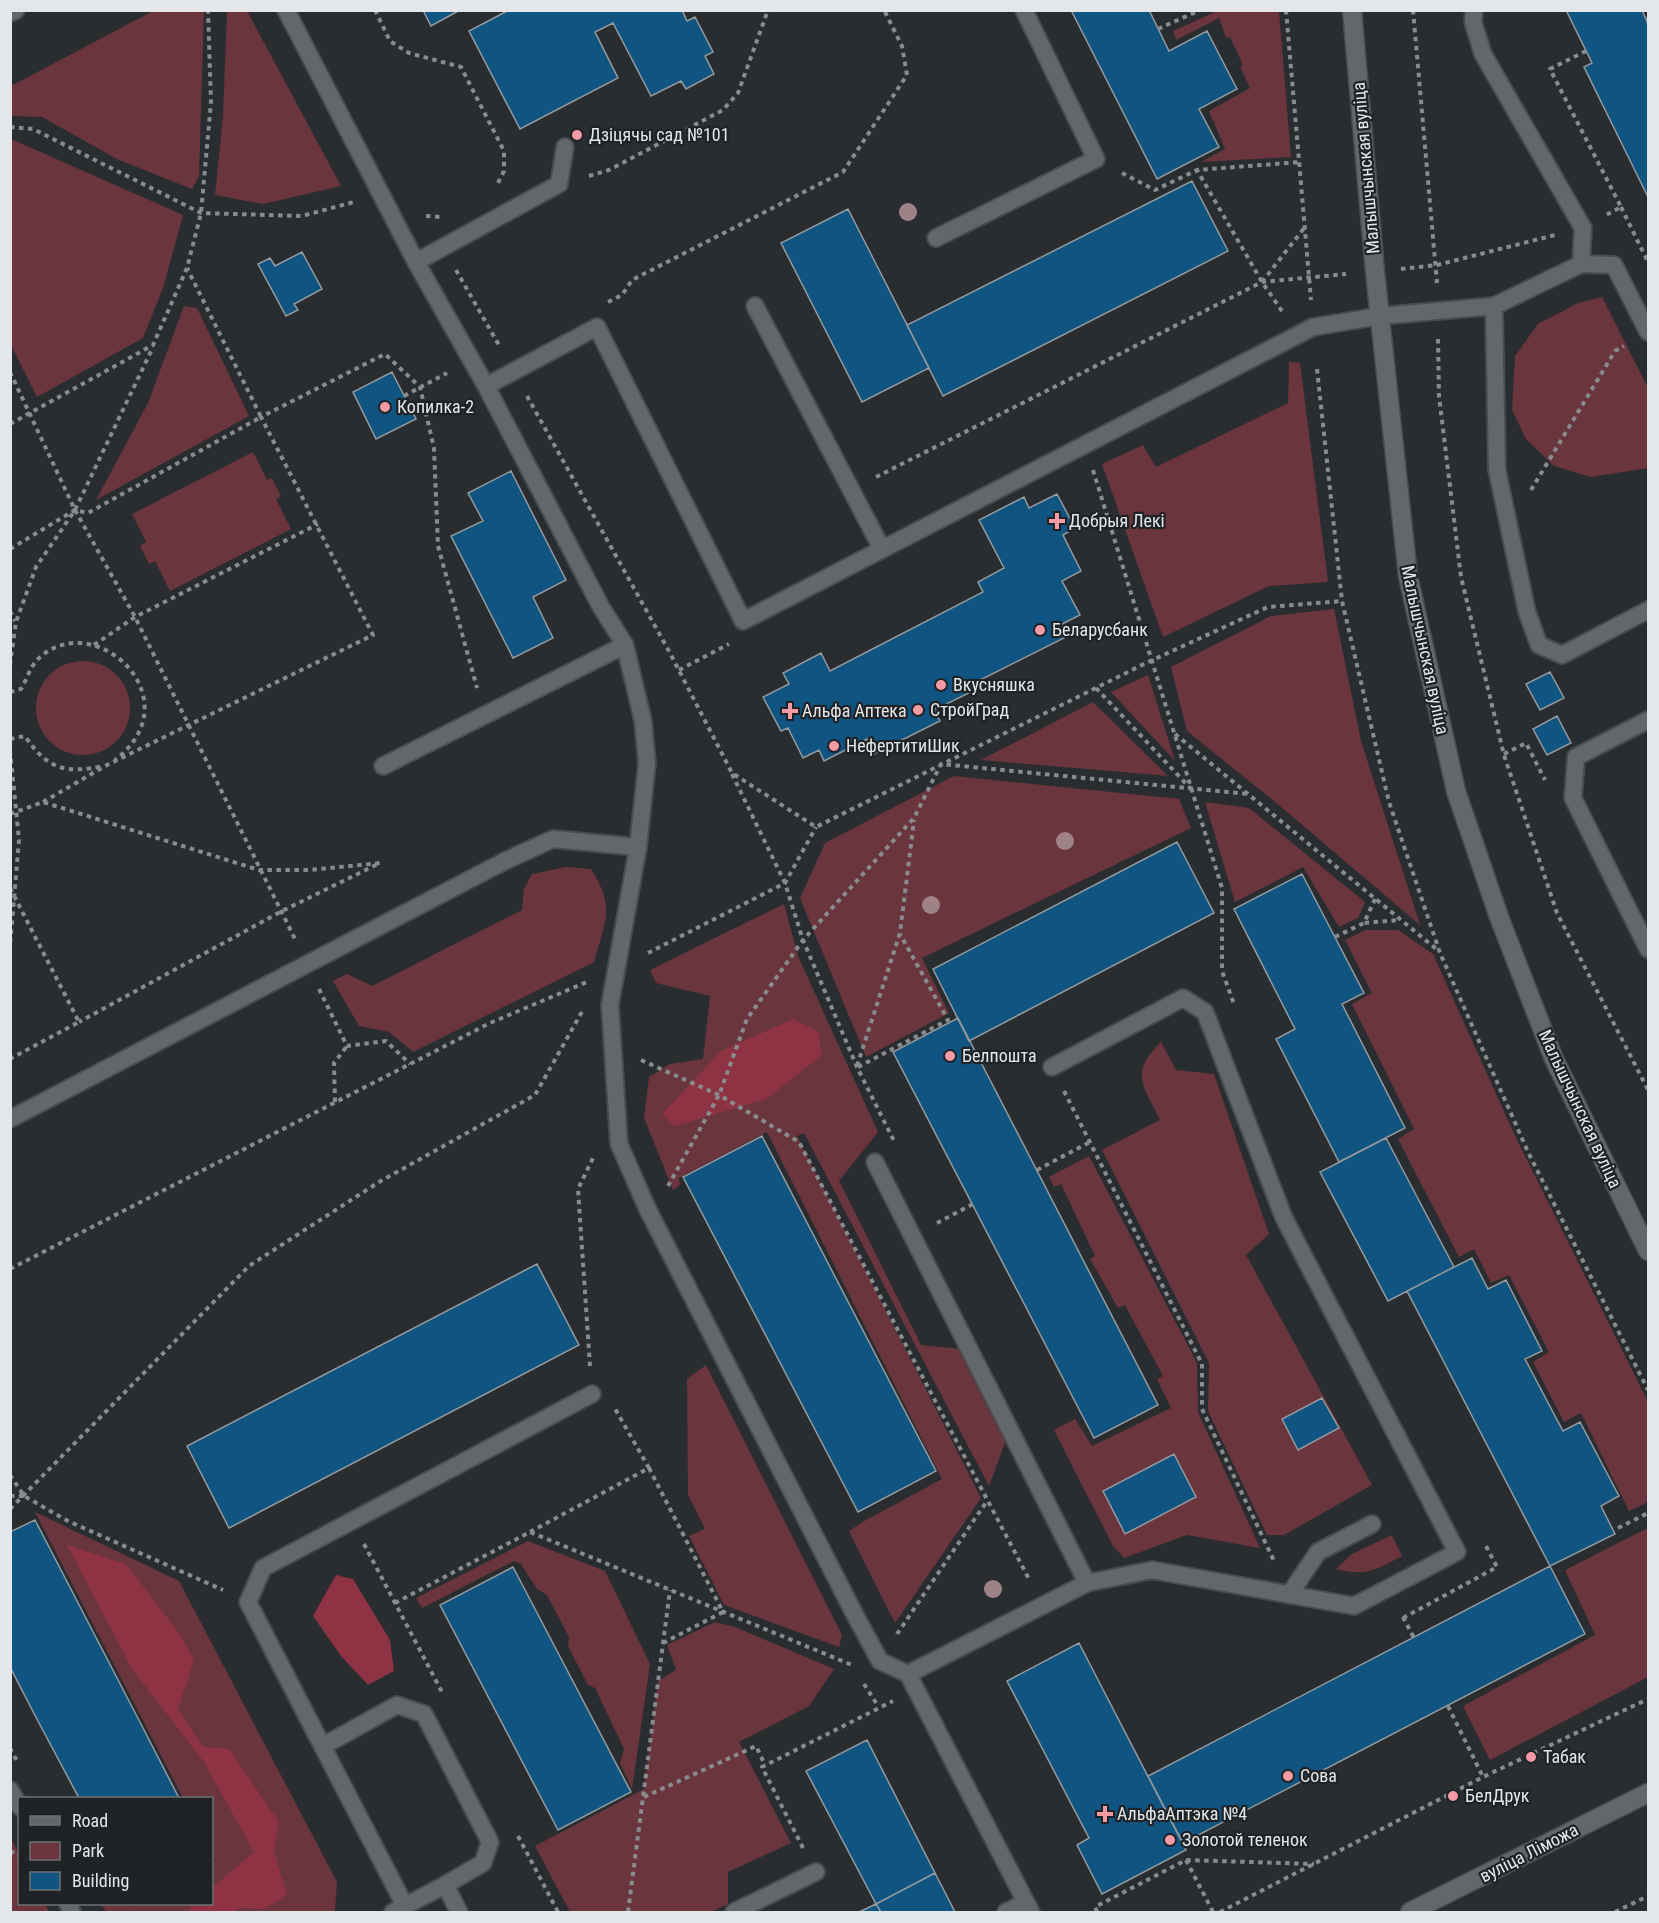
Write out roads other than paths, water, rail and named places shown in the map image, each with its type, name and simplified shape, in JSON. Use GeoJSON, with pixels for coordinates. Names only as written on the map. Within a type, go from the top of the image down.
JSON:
{"type":"FeatureCollection","features":[{"type":"Feature","properties":{"kind":"street","name":"Малышчынская вуліца"},"geometry":{"type":"LineString","coordinates":[[1352,10],[1380,316],[1408,576],[1456,791],[1499,917],[1554,1059],[1648,1251]]}},
{"type":"Feature","properties":{"kind":"street","name":"вуліца Ліможа"},"geometry":{"type":"LineString","coordinates":[[1410,1912],[1648,1793]]}},
{"type":"Feature","properties":{"kind":"lane"},"geometry":{"type":"LineString","coordinates":[[10,13],[15,10]]}},
{"type":"Feature","properties":{"kind":"lane"},"geometry":{"type":"LineString","coordinates":[[286,10],[416,262],[486,386],[602,607],[625,645],[643,721],[647,763],[638,847],[610,1005],[619,1144],[648,1210],[855,1615],[880,1661],[908,1674],[1028,1908],[1006,1912]]}},
{"type":"Feature","properties":{"kind":"lane"},"geometry":{"type":"LineString","coordinates":[[936,238],[1096,159],[1024,10]]}},
{"type":"Feature","properties":{"kind":"lane"},"geometry":{"type":"LineString","coordinates":[[1474,10],[1473,22],[1483,54],[1583,228],[1581,264]]}},
{"type":"Feature","properties":{"kind":"lane"},"geometry":{"type":"LineString","coordinates":[[416,262],[560,184],[566,147]]}},
{"type":"Feature","properties":{"kind":"lane"},"geometry":{"type":"LineString","coordinates":[[486,386],[512,370],[597,327],[743,621],[1313,327],[1380,316],[1494,306],[1581,264],[1614,266],[1648,332]]}},
{"type":"Feature","properties":{"kind":"lane"},"geometry":{"type":"LineString","coordinates":[[755,306],[882,549]]}},
{"type":"Feature","properties":{"kind":"lane"},"geometry":{"type":"LineString","coordinates":[[1494,306],[1497,470],[1527,612],[1539,645],[1562,655],[1648,610]]}},
{"type":"Feature","properties":{"kind":"lane"},"geometry":{"type":"LineString","coordinates":[[384,766],[625,645]]}},
{"type":"Feature","properties":{"kind":"lane"},"geometry":{"type":"LineString","coordinates":[[1648,720],[1576,757],[1573,798],[1648,949]]}},
{"type":"Feature","properties":{"kind":"lane"},"geometry":{"type":"LineString","coordinates":[[10,1119],[442,894],[553,839],[638,847]]}},
{"type":"Feature","properties":{"kind":"lane"},"geometry":{"type":"LineString","coordinates":[[908,1674],[1087,1583],[1152,1570],[1354,1606],[1457,1552],[1284,1218],[1205,1012],[1183,998],[1052,1066]]}},
{"type":"Feature","properties":{"kind":"lane"},"geometry":{"type":"LineString","coordinates":[[875,1162],[1087,1583]]}},
{"type":"Feature","properties":{"kind":"lane"},"geometry":{"type":"LineString","coordinates":[[322,1746],[397,1705],[424,1714],[489,1842],[483,1863],[399,1909],[322,1746],[248,1602],[263,1568],[592,1394]]}},
{"type":"Feature","properties":{"kind":"lane"},"geometry":{"type":"LineString","coordinates":[[1289,1595],[1318,1551],[1372,1524]]}},
{"type":"Feature","properties":{"kind":"lane"},"geometry":{"type":"LineString","coordinates":[[10,1790],[18,1804]]}},
{"type":"Feature","properties":{"kind":"lane"},"geometry":{"type":"LineString","coordinates":[[734,1912],[816,1872]]}},
{"type":"Feature","properties":{"kind":"lane"},"geometry":{"type":"LineString","coordinates":[[445,1885],[459,1912]]}},
{"type":"Feature","properties":{"kind":"place","name":"Дзіцячы сад №101"},"geometry":{"type":"Point","coordinates":[577,135]}},
{"type":"Feature","properties":{"kind":"place","name":"Копилка-2"},"geometry":{"type":"Point","coordinates":[385,407]}},
{"type":"Feature","properties":{"kind":"place","name":"Добрыя Лекі"},"geometry":{"type":"Point","coordinates":[1057,521]}},
{"type":"Feature","properties":{"kind":"place","name":"Беларусбанк"},"geometry":{"type":"Point","coordinates":[1040,630]}},
{"type":"Feature","properties":{"kind":"place","name":"Вкусняшка"},"geometry":{"type":"Point","coordinates":[941,685]}},
{"type":"Feature","properties":{"kind":"place","name":"СтройГрад"},"geometry":{"type":"Point","coordinates":[918,710]}},
{"type":"Feature","properties":{"kind":"place","name":"Альфа Аптека"},"geometry":{"type":"Point","coordinates":[790,711]}},
{"type":"Feature","properties":{"kind":"place","name":"НефертитиШик"},"geometry":{"type":"Point","coordinates":[834,746]}},
{"type":"Feature","properties":{"kind":"place","name":"Белпошта"},"geometry":{"type":"Point","coordinates":[950,1056]}},
{"type":"Feature","properties":{"kind":"place","name":"Табак"},"geometry":{"type":"Point","coordinates":[1531,1757]}},
{"type":"Feature","properties":{"kind":"place","name":"Сова"},"geometry":{"type":"Point","coordinates":[1288,1776]}},
{"type":"Feature","properties":{"kind":"place","name":"БелДрук"},"geometry":{"type":"Point","coordinates":[1453,1796]}},
{"type":"Feature","properties":{"kind":"place","name":"АльфаАптэка №4"},"geometry":{"type":"Point","coordinates":[1105,1814]}},
{"type":"Feature","properties":{"kind":"place","name":"Золотой теленок"},"geometry":{"type":"Point","coordinates":[1170,1840]}}]}
